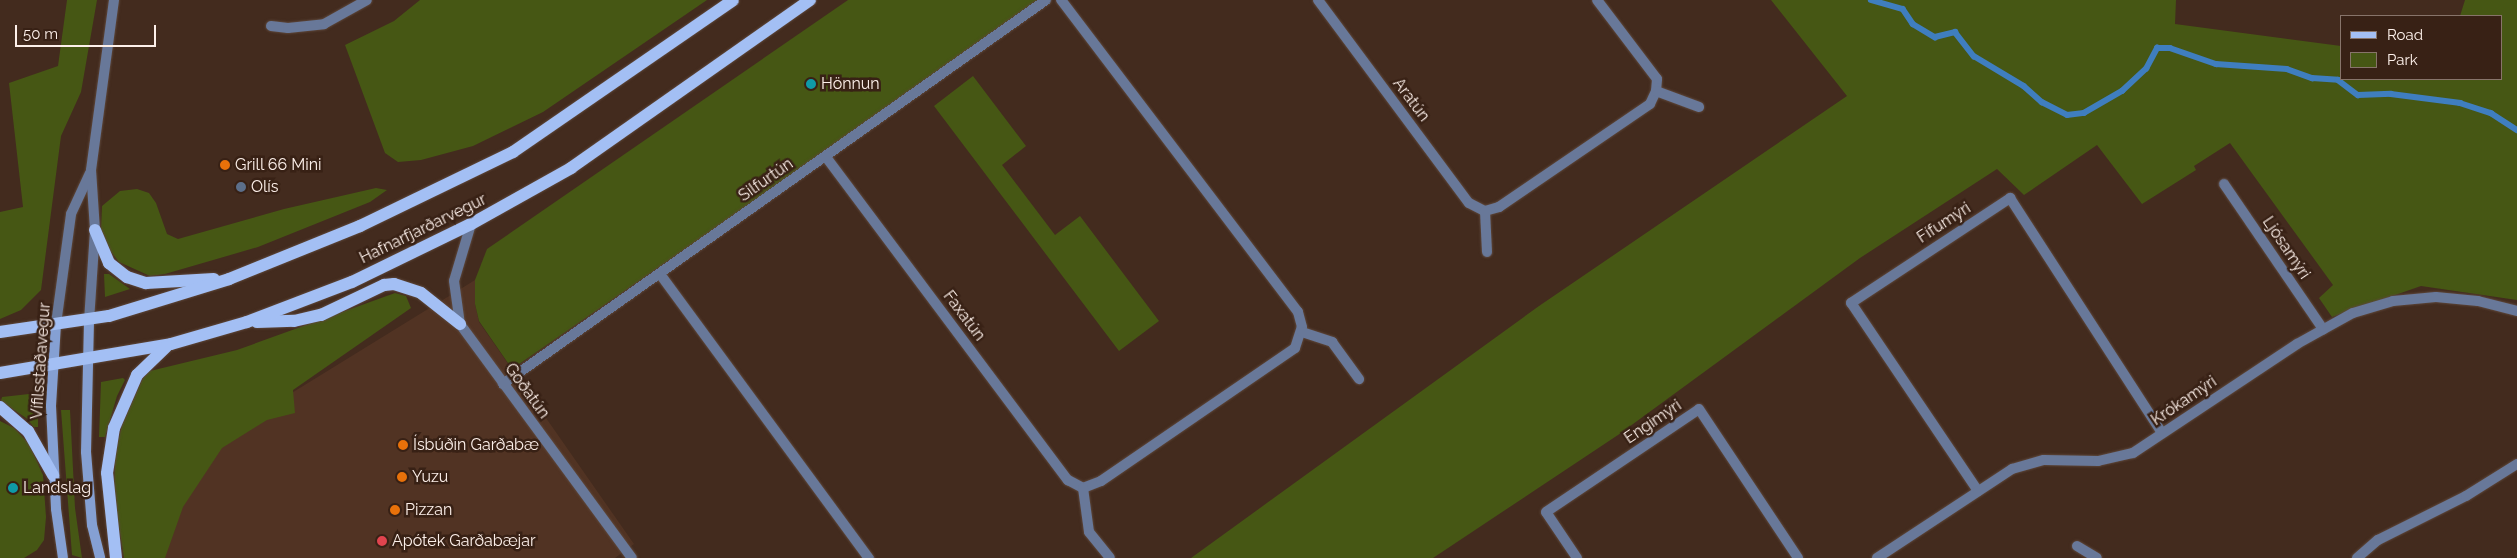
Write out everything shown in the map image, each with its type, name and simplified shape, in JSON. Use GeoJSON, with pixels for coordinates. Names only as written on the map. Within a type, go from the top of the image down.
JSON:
{"type":"FeatureCollection","features":[{"type":"Feature","properties":{"kind":"main road","name":"Hafnarfjarðarvegur"},"geometry":{"type":"LineString","coordinates":[[0,332],[89,321],[229,279],[360,226],[513,152],[733,0]]}},
{"type":"Feature","properties":{"kind":"main road","name":"Hafnarfjarðarvegur"},"geometry":{"type":"LineString","coordinates":[[0,373],[88,360],[171,344],[247,322],[326,294],[470,224],[571,168],[810,0]]}},
{"type":"Feature","properties":{"kind":"main road"},"geometry":{"type":"LineString","coordinates":[[94,230],[109,263],[136,281],[229,279]]}},
{"type":"Feature","properties":{"kind":"main road"},"geometry":{"type":"LineString","coordinates":[[247,322],[294,321],[321,316],[384,285],[394,284],[421,293],[460,324]]}},
{"type":"Feature","properties":{"kind":"main road","name":"Vífilsstaðavegur"},"geometry":{"type":"LineString","coordinates":[[89,321],[86,452],[92,525],[100,558]]}},
{"type":"Feature","properties":{"kind":"main road","name":"Vífilsstaðavegur"},"geometry":{"type":"LineString","coordinates":[[56,324],[53,364],[53,475],[63,558]]}},
{"type":"Feature","properties":{"kind":"main road"},"geometry":{"type":"LineString","coordinates":[[116,558],[107,473],[114,428],[136,375],[171,344]]}},
{"type":"Feature","properties":{"kind":"main road"},"geometry":{"type":"LineString","coordinates":[[0,407],[28,432],[53,475]]}},
{"type":"Feature","properties":{"kind":"street","name":"Vífilsstaðavegur"},"geometry":{"type":"LineString","coordinates":[[89,321],[94,230],[91,170],[114,0]]}},
{"type":"Feature","properties":{"kind":"street"},"geometry":{"type":"LineString","coordinates":[[271,26],[288,28],[324,24],[368,0]]}},
{"type":"Feature","properties":{"kind":"street","name":"Silfurtún"},"geometry":{"type":"LineString","coordinates":[[503,384],[1046,0]]}},
{"type":"Feature","properties":{"kind":"street"},"geometry":{"type":"LineString","coordinates":[[1061,0],[1298,312],[1302,332],[1295,348],[1101,481],[1083,488],[1089,532],[1110,558]]}},
{"type":"Feature","properties":{"kind":"street","name":"Aratún"},"geometry":{"type":"LineString","coordinates":[[1318,0],[1469,203],[1485,211]]}},
{"type":"Feature","properties":{"kind":"street"},"geometry":{"type":"LineString","coordinates":[[1488,252],[1485,211],[1498,207],[1650,104],[1656,91],[1656,79],[1597,0]]}},
{"type":"Feature","properties":{"kind":"street"},"geometry":{"type":"LineString","coordinates":[[1656,91],[1699,107]]}},
{"type":"Feature","properties":{"kind":"street","name":"Faxatún"},"geometry":{"type":"LineString","coordinates":[[826,157],[1068,480],[1083,488]]}},
{"type":"Feature","properties":{"kind":"street","name":"Vífilsstaðavegur"},"geometry":{"type":"LineString","coordinates":[[56,324],[71,214],[91,170]]}},
{"type":"Feature","properties":{"kind":"street","name":"Ljósamýri"},"geometry":{"type":"LineString","coordinates":[[2224,184],[2323,329]]}},
{"type":"Feature","properties":{"kind":"street","name":"Fífumýri"},"geometry":{"type":"LineString","coordinates":[[1978,491],[1850,303],[2010,198],[2162,433]]}},
{"type":"Feature","properties":{"kind":"street","name":"Goðatún"},"geometry":{"type":"LineString","coordinates":[[470,224],[454,281],[460,324],[632,558]]}},
{"type":"Feature","properties":{"kind":"street"},"geometry":{"type":"LineString","coordinates":[[660,274],[869,558]]}},
{"type":"Feature","properties":{"kind":"street","name":"Krókamýri"},"geometry":{"type":"LineString","coordinates":[[1877,558],[2021,465],[2044,460],[2098,461],[2133,453],[2323,329],[2374,306],[2415,299],[2458,298],[2517,311]]}},
{"type":"Feature","properties":{"kind":"street"},"geometry":{"type":"LineString","coordinates":[[1302,332],[1332,342],[1359,379]]}},
{"type":"Feature","properties":{"kind":"street","name":"Engimýri"},"geometry":{"type":"LineString","coordinates":[[1577,558],[1546,512],[1699,409],[1798,558]]}},
{"type":"Feature","properties":{"kind":"street"},"geometry":{"type":"LineString","coordinates":[[2357,558],[2378,540],[2466,496],[2517,464]]}},
{"type":"Feature","properties":{"kind":"street"},"geometry":{"type":"LineString","coordinates":[[2077,546],[2097,558]]}},
{"type":"Feature","properties":{"kind":"shaded area"},"geometry":{"type":"Polygon","coordinates":[[[475,280],[475,304],[479,322],[634,544],[615,558],[154,558],[212,442],[475,280]]]}},
{"type":"Feature","properties":{"kind":"green space"},"geometry":{"type":"Polygon","coordinates":[[[67,0],[97,0],[81,92],[61,136],[41,290],[21,310],[0,319],[0,212],[23,207],[9,83],[58,66],[67,0]]]}},
{"type":"Feature","properties":{"kind":"green space"},"geometry":{"type":"Polygon","coordinates":[[[420,0],[707,0],[543,112],[473,146],[421,160],[398,162],[385,153],[345,45],[394,21],[420,0]]]}},
{"type":"Feature","properties":{"kind":"green space"},"geometry":{"type":"Polygon","coordinates":[[[848,0],[1037,0],[783,181],[512,369],[479,321],[475,304],[475,280],[487,249],[848,0]]]}},
{"type":"Feature","properties":{"kind":"green space"},"geometry":{"type":"Polygon","coordinates":[[[1771,0],[2176,0],[2175,24],[2340,46],[2340,80],[2502,80],[2502,15],[2460,15],[2465,0],[2517,0],[2517,300],[2421,286],[2332,317],[2319,298],[2333,285],[2230,143],[2194,166],[2196,170],[2142,204],[2097,145],[2024,195],[1997,169],[1860,258],[1618,435],[1433,558],[1191,558],[1539,306],[1847,96],[1771,0]]]}},
{"type":"Feature","properties":{"kind":"green space"},"geometry":{"type":"Polygon","coordinates":[[[973,76],[1026,146],[1002,165],[1055,235],[1080,216],[1159,321],[1119,351],[934,106],[973,76]]]}},
{"type":"Feature","properties":{"kind":"green space"},"geometry":{"type":"Polygon","coordinates":[[[376,188],[387,190],[370,202],[258,247],[165,274],[150,276],[119,262],[109,249],[101,229],[102,206],[120,191],[137,189],[149,193],[156,203],[167,234],[178,239],[284,209],[376,188]]]}},
{"type":"Feature","properties":{"kind":"green space"},"geometry":{"type":"Polygon","coordinates":[[[104,274],[109,274],[130,289],[105,297],[104,274]]]}},
{"type":"Feature","properties":{"kind":"green space"},"geometry":{"type":"Polygon","coordinates":[[[395,293],[406,296],[411,308],[293,390],[295,413],[267,420],[222,448],[183,507],[165,558],[124,558],[114,495],[115,455],[122,425],[143,378],[150,371],[237,350],[395,293]]]}},
{"type":"Feature","properties":{"kind":"green space"},"geometry":{"type":"Polygon","coordinates":[[[123,378],[125,380],[117,396],[105,437],[99,437],[101,382],[123,378]]]}},
{"type":"Feature","properties":{"kind":"green space"},"geometry":{"type":"Polygon","coordinates":[[[38,393],[38,427],[34,427],[26,418],[1,401],[2,397],[38,393]]]}},
{"type":"Feature","properties":{"kind":"green space"},"geometry":{"type":"Polygon","coordinates":[[[61,410],[70,410],[75,508],[82,558],[72,555],[61,410]]]}},
{"type":"Feature","properties":{"kind":"green space"},"geometry":{"type":"Polygon","coordinates":[[[0,421],[14,428],[29,444],[43,475],[46,517],[44,540],[37,550],[24,558],[0,558],[0,421]]]}},
{"type":"Feature","properties":{"kind":"waterway"},"geometry":{"type":"LineString","coordinates":[[1871,0],[1903,9],[1913,24],[1935,37],[1955,32],[1974,56],[2024,86],[2042,102],[2067,115],[2084,113],[2122,91],[2146,69],[2157,48],[2170,48],[2216,64],[2287,69],[2312,78],[2338,80],[2358,95],[2391,94],[2460,103],[2491,113],[2517,130]]}},
{"type":"Feature","properties":{"kind":"place","name":"Hönnun"},"geometry":{"type":"Point","coordinates":[811,84]}},
{"type":"Feature","properties":{"kind":"place","name":"Grill 66 Mini"},"geometry":{"type":"Point","coordinates":[225,165]}},
{"type":"Feature","properties":{"kind":"place","name":"Olís"},"geometry":{"type":"Point","coordinates":[241,187]}},
{"type":"Feature","properties":{"kind":"place","name":"Ísbúðin Garðabæ"},"geometry":{"type":"Point","coordinates":[403,445]}},
{"type":"Feature","properties":{"kind":"place","name":"Yuzu"},"geometry":{"type":"Point","coordinates":[402,477]}},
{"type":"Feature","properties":{"kind":"place","name":"Landslag"},"geometry":{"type":"Point","coordinates":[13,488]}},
{"type":"Feature","properties":{"kind":"place","name":"Pizzan"},"geometry":{"type":"Point","coordinates":[395,510]}},
{"type":"Feature","properties":{"kind":"place","name":"Apótek Garðabæjar"},"geometry":{"type":"Point","coordinates":[382,541]}}]}
